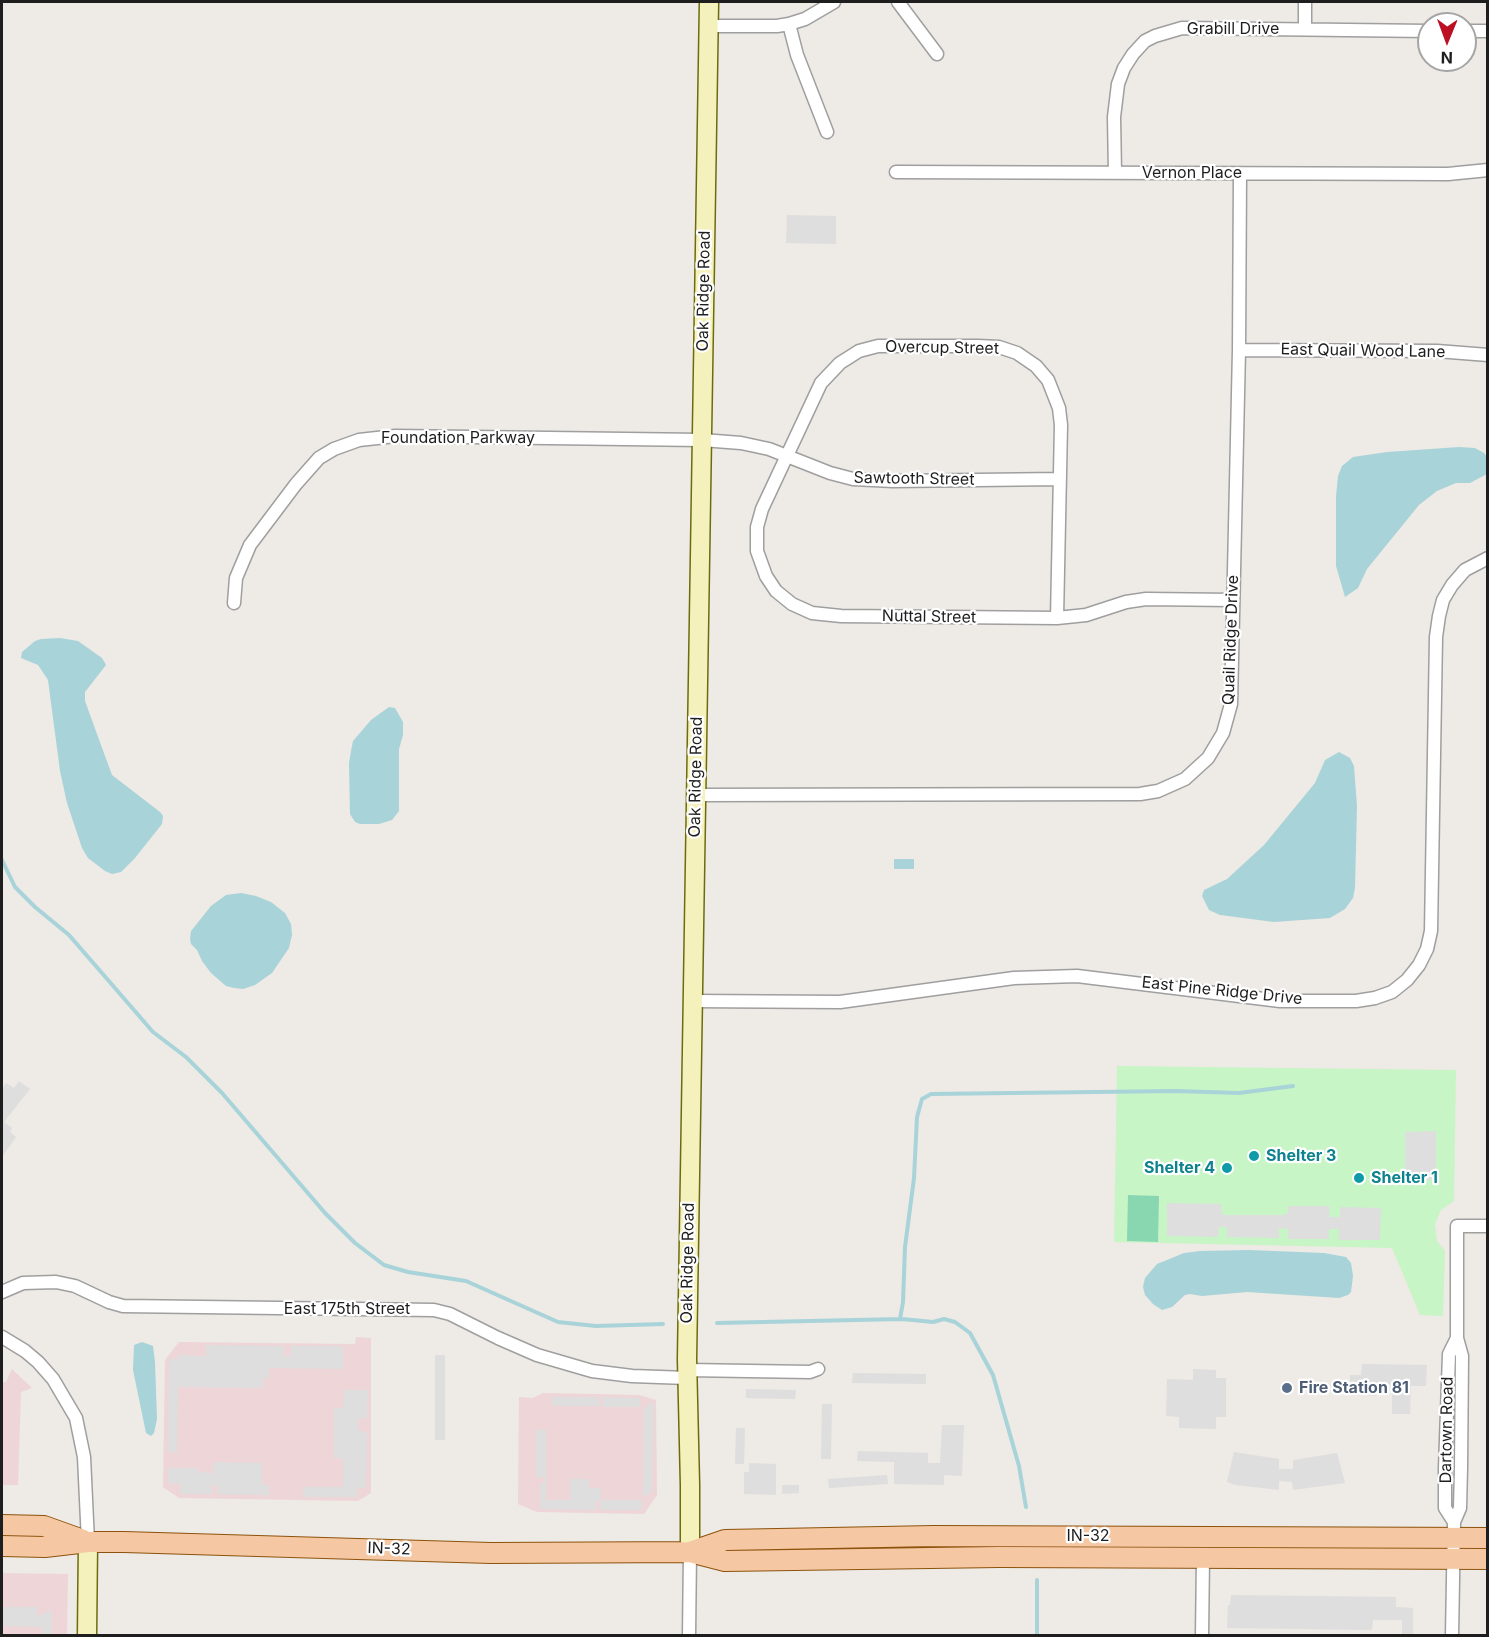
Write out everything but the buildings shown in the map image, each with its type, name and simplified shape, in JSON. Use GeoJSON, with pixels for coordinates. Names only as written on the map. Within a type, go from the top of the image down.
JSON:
{"type":"FeatureCollection","features":[{"type":"Feature","properties":{"kind":"main road"},"geometry":{"type":"LineString","coordinates":[[2,1524],[44,1526],[88,1542]]}},
{"type":"Feature","properties":{"kind":"main road","name":"IN-32"},"geometry":{"type":"LineString","coordinates":[[690,1552],[725,1540],[933,1536],[1454,1530],[1488,1538]]}},
{"type":"Feature","properties":{"kind":"main road"},"geometry":{"type":"LineString","coordinates":[[2,1546],[45,1547],[88,1542]]}},
{"type":"Feature","properties":{"kind":"main road","name":"IN-32"},"geometry":{"type":"LineString","coordinates":[[88,1542],[310,1546],[491,1553],[690,1552],[725,1561],[999,1557],[1488,1559]]}},
{"type":"Feature","properties":{"kind":"street","name":"Oak Ridge Road"},"geometry":{"type":"LineString","coordinates":[[690,1552],[687,1374],[709,2]]}},
{"type":"Feature","properties":{"kind":"street"},"geometry":{"type":"LineString","coordinates":[[708,26],[789,24],[805,19],[834,2]]}},
{"type":"Feature","properties":{"kind":"street"},"geometry":{"type":"LineString","coordinates":[[898,2],[937,54]]}},
{"type":"Feature","properties":{"kind":"street"},"geometry":{"type":"LineString","coordinates":[[1305,2],[1305,29]]}},
{"type":"Feature","properties":{"kind":"street"},"geometry":{"type":"LineString","coordinates":[[789,24],[797,55],[827,132]]}},
{"type":"Feature","properties":{"kind":"street","name":"Grabill Drive"},"geometry":{"type":"LineString","coordinates":[[1115,173],[1114,117],[1118,84],[1133,54],[1145,41],[1182,28],[1417,31]]}},
{"type":"Feature","properties":{"kind":"street","name":"Vernon Place"},"geometry":{"type":"LineString","coordinates":[[896,172],[1448,174],[1488,170]]}},
{"type":"Feature","properties":{"kind":"street","name":"Quail Ridge Drive"},"geometry":{"type":"LineString","coordinates":[[696,795],[1129,794],[1158,791],[1185,778],[1198,768],[1216,747],[1231,704],[1239,350],[1240,174]]}},
{"type":"Feature","properties":{"kind":"street","name":"Overcup Street"},"geometry":{"type":"LineString","coordinates":[[786,455],[821,383],[849,356],[868,348],[989,346],[1009,350],[1023,357],[1036,366],[1052,387],[1059,408],[1061,425],[1057,618]]}},
{"type":"Feature","properties":{"kind":"street","name":"East Quail Wood Lane"},"geometry":{"type":"LineString","coordinates":[[1239,350],[1437,351],[1488,355]]}},
{"type":"Feature","properties":{"kind":"street","name":"Foundation Parkway"},"geometry":{"type":"LineString","coordinates":[[234,603],[236,578],[250,545],[296,484],[319,458],[334,449],[359,440],[395,436],[702,440]]}},
{"type":"Feature","properties":{"kind":"street","name":"Sawtooth Street"},"geometry":{"type":"LineString","coordinates":[[702,440],[757,446],[837,475],[864,480],[1060,479]]}},
{"type":"Feature","properties":{"kind":"street","name":"Nuttal Street"},"geometry":{"type":"LineString","coordinates":[[786,455],[760,514],[756,545],[766,576],[776,591],[792,604],[812,613],[841,616],[1057,618],[1086,615],[1136,600],[1233,600]]}},
{"type":"Feature","properties":{"kind":"street","name":"East Pine Ridge Drive"},"geometry":{"type":"LineString","coordinates":[[692,1001],[840,1002],[1014,978],[1077,976],[1280,1001],[1356,1001],[1392,992],[1407,980],[1419,965],[1427,949],[1431,931],[1436,641],[1439,616],[1443,600],[1452,585],[1465,570],[1488,558]]}},
{"type":"Feature","properties":{"kind":"street","name":"Dartown Road"},"geometry":{"type":"LineString","coordinates":[[1452,1635],[1454,1530],[1460,1508],[1462,1356],[1457,1338],[1457,1226],[1488,1226]]}},
{"type":"Feature","properties":{"kind":"street","name":"East 175th Street"},"geometry":{"type":"LineString","coordinates":[[2,1292],[23,1283],[39,1282],[75,1286],[123,1306],[434,1310],[450,1314],[537,1354],[592,1371],[632,1377],[810,1372],[818,1369]]}},
{"type":"Feature","properties":{"kind":"street"},"geometry":{"type":"LineString","coordinates":[[2,1337],[38,1362],[53,1379],[76,1418],[84,1457],[88,1542],[87,1635]]}},
{"type":"Feature","properties":{"kind":"street"},"geometry":{"type":"LineString","coordinates":[[689,1635],[690,1552]]}},
{"type":"Feature","properties":{"kind":"street"},"geometry":{"type":"LineString","coordinates":[[1202,1635],[1203,1557]]}},
{"type":"Feature","properties":{"kind":"shaded area"},"geometry":{"type":"Polygon","coordinates":[[[787,215],[836,216],[836,244],[786,243],[787,215]]]}},
{"type":"Feature","properties":{"kind":"shaded area"},"geometry":{"type":"Polygon","coordinates":[[[19,1081],[30,1089],[4,1122],[12,1128],[10,1132],[16,1137],[2,1157],[2,1089],[6,1083],[14,1088],[19,1081]]]}},
{"type":"Feature","properties":{"kind":"shaded area"},"geometry":{"type":"Polygon","coordinates":[[[1436,1131],[1436,1180],[1405,1180],[1405,1132],[1436,1131]]]}},
{"type":"Feature","properties":{"kind":"shaded area"},"geometry":{"type":"Polygon","coordinates":[[[1167,1203],[1221,1204],[1222,1214],[1225,1215],[1283,1215],[1288,1213],[1288,1206],[1329,1206],[1330,1217],[1340,1217],[1340,1207],[1381,1208],[1380,1240],[1339,1240],[1339,1229],[1329,1229],[1329,1239],[1288,1239],[1288,1229],[1279,1228],[1279,1238],[1227,1237],[1227,1227],[1219,1227],[1218,1237],[1167,1236],[1167,1203]]]}},
{"type":"Feature","properties":{"kind":"shaded area"},"geometry":{"type":"Polygon","coordinates":[[[356,1337],[371,1338],[371,1493],[358,1501],[179,1498],[163,1487],[165,1360],[179,1342],[355,1344],[356,1337]]]}},
{"type":"Feature","properties":{"kind":"shaded area"},"geometry":{"type":"Polygon","coordinates":[[[206,1345],[284,1346],[284,1356],[291,1356],[291,1346],[343,1346],[343,1369],[269,1368],[268,1379],[263,1379],[263,1388],[178,1387],[177,1453],[168,1452],[169,1359],[178,1359],[178,1355],[206,1356],[206,1345]]]}},
{"type":"Feature","properties":{"kind":"shaded area"},"geometry":{"type":"Polygon","coordinates":[[[435,1355],[445,1355],[445,1440],[435,1440],[435,1355]]]}},
{"type":"Feature","properties":{"kind":"shaded area"},"geometry":{"type":"Polygon","coordinates":[[[1362,1364],[1427,1365],[1426,1386],[1411,1386],[1410,1414],[1392,1414],[1392,1385],[1377,1385],[1376,1396],[1350,1395],[1350,1375],[1361,1375],[1362,1364]]]}},
{"type":"Feature","properties":{"kind":"shaded area"},"geometry":{"type":"Polygon","coordinates":[[[12,1369],[32,1388],[21,1392],[18,1485],[2,1485],[2,1382],[6,1382],[12,1369]]]}},
{"type":"Feature","properties":{"kind":"shaded area"},"geometry":{"type":"Polygon","coordinates":[[[1193,1369],[1216,1370],[1216,1378],[1226,1378],[1226,1417],[1216,1417],[1216,1429],[1179,1428],[1179,1417],[1166,1416],[1167,1379],[1193,1380],[1193,1369]]]}},
{"type":"Feature","properties":{"kind":"shaded area"},"geometry":{"type":"Polygon","coordinates":[[[853,1373],[926,1374],[926,1384],[852,1383],[853,1373]]]}},
{"type":"Feature","properties":{"kind":"shaded area"},"geometry":{"type":"Polygon","coordinates":[[[746,1389],[796,1390],[795,1399],[746,1398],[746,1389]]]}},
{"type":"Feature","properties":{"kind":"shaded area"},"geometry":{"type":"Polygon","coordinates":[[[344,1390],[368,1390],[367,1418],[358,1419],[358,1431],[367,1432],[366,1488],[357,1488],[357,1497],[303,1497],[303,1487],[343,1487],[343,1458],[334,1458],[334,1408],[343,1408],[344,1390]]]}},
{"type":"Feature","properties":{"kind":"shaded area"},"geometry":{"type":"Polygon","coordinates":[[[543,1393],[639,1395],[656,1400],[657,1495],[644,1514],[537,1512],[518,1504],[519,1397],[533,1398],[543,1393]]]}},
{"type":"Feature","properties":{"kind":"shaded area"},"geometry":{"type":"Polygon","coordinates":[[[552,1397],[599,1397],[599,1406],[552,1406],[552,1397]]]}},
{"type":"Feature","properties":{"kind":"shaded area"},"geometry":{"type":"Polygon","coordinates":[[[603,1397],[640,1398],[640,1407],[603,1407],[603,1397]]]}},
{"type":"Feature","properties":{"kind":"shaded area"},"geometry":{"type":"Polygon","coordinates":[[[654,1402],[652,1492],[643,1497],[644,1408],[654,1402]]]}},
{"type":"Feature","properties":{"kind":"shaded area"},"geometry":{"type":"Polygon","coordinates":[[[822,1404],[832,1404],[831,1459],[821,1459],[822,1404]]]}},
{"type":"Feature","properties":{"kind":"shaded area"},"geometry":{"type":"Polygon","coordinates":[[[942,1425],[964,1425],[962,1476],[944,1475],[944,1485],[894,1484],[894,1462],[857,1461],[858,1451],[928,1453],[928,1463],[940,1463],[942,1425]]]}},
{"type":"Feature","properties":{"kind":"shaded area"},"geometry":{"type":"Polygon","coordinates":[[[736,1428],[745,1428],[744,1464],[735,1464],[736,1428]]]}},
{"type":"Feature","properties":{"kind":"shaded area"},"geometry":{"type":"Polygon","coordinates":[[[536,1430],[546,1430],[546,1500],[570,1500],[570,1479],[589,1479],[589,1488],[601,1488],[601,1500],[642,1500],[642,1510],[600,1510],[600,1501],[596,1500],[596,1510],[540,1509],[540,1483],[544,1483],[544,1477],[536,1477],[536,1430]]]}},
{"type":"Feature","properties":{"kind":"shaded area"},"geometry":{"type":"Polygon","coordinates":[[[1234,1452],[1279,1459],[1279,1469],[1293,1469],[1293,1460],[1337,1453],[1345,1483],[1293,1490],[1292,1482],[1279,1481],[1279,1490],[1236,1485],[1227,1482],[1234,1452]]]}},
{"type":"Feature","properties":{"kind":"shaded area"},"geometry":{"type":"Polygon","coordinates":[[[214,1462],[262,1463],[262,1485],[269,1485],[269,1495],[217,1494],[217,1485],[212,1485],[212,1494],[181,1494],[180,1484],[168,1483],[168,1468],[197,1468],[198,1472],[213,1473],[214,1462]]]}},
{"type":"Feature","properties":{"kind":"shaded area"},"geometry":{"type":"Polygon","coordinates":[[[749,1463],[776,1464],[776,1495],[744,1494],[744,1472],[749,1472],[749,1463]]]}},
{"type":"Feature","properties":{"kind":"shaded area"},"geometry":{"type":"Polygon","coordinates":[[[887,1475],[888,1484],[829,1488],[828,1479],[887,1475]]]}},
{"type":"Feature","properties":{"kind":"shaded area"},"geometry":{"type":"Polygon","coordinates":[[[782,1485],[799,1485],[799,1493],[782,1494],[782,1485]]]}},
{"type":"Feature","properties":{"kind":"shaded area"},"geometry":{"type":"Polygon","coordinates":[[[2,1573],[68,1574],[67,1635],[2,1636],[2,1573]]]}},
{"type":"Feature","properties":{"kind":"shaded area"},"geometry":{"type":"Polygon","coordinates":[[[1231,1595],[1396,1597],[1396,1607],[1413,1608],[1413,1635],[1402,1635],[1402,1620],[1373,1620],[1372,1630],[1227,1628],[1231,1595]]]}},
{"type":"Feature","properties":{"kind":"shaded area"},"geometry":{"type":"Polygon","coordinates":[[[2,1607],[37,1607],[37,1617],[50,1610],[52,1635],[42,1635],[42,1627],[2,1626],[2,1607]]]}},
{"type":"Feature","properties":{"kind":"green space"},"geometry":{"type":"Polygon","coordinates":[[[1117,1066],[1456,1070],[1454,1201],[1441,1210],[1435,1224],[1437,1241],[1445,1251],[1443,1316],[1420,1315],[1392,1248],[1114,1242],[1117,1066]]]}},
{"type":"Feature","properties":{"kind":"green space"},"geometry":{"type":"Polygon","coordinates":[[[1128,1195],[1159,1196],[1158,1242],[1127,1241],[1128,1195]]]}},
{"type":"Feature","properties":{"kind":"water"},"geometry":{"type":"Polygon","coordinates":[[[1459,447],[1475,448],[1484,453],[1487,457],[1487,474],[1470,483],[1456,483],[1437,491],[1419,505],[1367,569],[1358,588],[1345,597],[1336,566],[1336,496],[1338,476],[1342,466],[1353,457],[1459,447]]]}},
{"type":"Feature","properties":{"kind":"water"},"geometry":{"type":"Polygon","coordinates":[[[60,638],[78,641],[102,658],[106,665],[85,692],[85,701],[112,775],[163,816],[162,824],[121,872],[112,874],[105,871],[88,858],[82,848],[67,803],[60,771],[48,680],[38,665],[21,658],[22,652],[35,641],[60,638]]]}},
{"type":"Feature","properties":{"kind":"water"},"geometry":{"type":"Polygon","coordinates":[[[389,707],[395,708],[403,722],[403,735],[399,749],[399,811],[392,820],[379,824],[360,824],[355,822],[350,814],[349,763],[353,741],[371,720],[389,707]]]}},
{"type":"Feature","properties":{"kind":"water"},"geometry":{"type":"Polygon","coordinates":[[[1339,752],[1350,758],[1354,766],[1357,806],[1355,888],[1353,898],[1345,909],[1330,918],[1274,922],[1220,915],[1209,910],[1202,896],[1204,890],[1227,879],[1264,845],[1315,783],[1325,760],[1339,752]]]}},
{"type":"Feature","properties":{"kind":"water"},"geometry":{"type":"Polygon","coordinates":[[[894,859],[914,859],[914,869],[894,869],[894,859]]]}},
{"type":"Feature","properties":{"kind":"water"},"geometry":{"type":"Polygon","coordinates":[[[241,893],[271,902],[285,913],[291,924],[292,935],[289,948],[272,973],[255,985],[243,989],[226,986],[211,973],[190,939],[191,931],[211,906],[226,895],[241,893]]]}},
{"type":"Feature","properties":{"kind":"water"},"geometry":{"type":"Polygon","coordinates":[[[1249,1250],[1324,1253],[1346,1257],[1351,1263],[1353,1276],[1351,1292],[1339,1298],[1247,1292],[1202,1296],[1190,1294],[1185,1295],[1172,1307],[1162,1310],[1145,1295],[1143,1287],[1145,1278],[1157,1264],[1184,1253],[1249,1250]]]}},
{"type":"Feature","properties":{"kind":"water"},"geometry":{"type":"Polygon","coordinates":[[[142,1342],[153,1346],[155,1362],[157,1419],[154,1433],[151,1436],[146,1433],[133,1370],[134,1345],[142,1342]]]}},
{"type":"Feature","properties":{"kind":"waterway"},"geometry":{"type":"LineString","coordinates":[[2,860],[15,887],[69,935],[153,1032],[186,1057],[222,1093],[325,1213],[355,1243],[384,1265],[408,1272],[466,1281],[558,1322],[596,1326],[663,1324]]}},
{"type":"Feature","properties":{"kind":"waterway"},"geometry":{"type":"LineString","coordinates":[[900,1319],[903,1302],[905,1247],[914,1178],[917,1117],[922,1099],[931,1094],[1176,1091],[1239,1093],[1293,1086]]}},
{"type":"Feature","properties":{"kind":"waterway"},"geometry":{"type":"LineString","coordinates":[[717,1323],[902,1319],[933,1322],[944,1319],[955,1322],[970,1333],[993,1375],[1019,1466],[1026,1507]]}},
{"type":"Feature","properties":{"kind":"waterway"},"geometry":{"type":"LineString","coordinates":[[1037,1580],[1037,1636]]}},
{"type":"Feature","properties":{"kind":"place","name":"Shelter 3"},"geometry":{"type":"Point","coordinates":[1254,1156]}},
{"type":"Feature","properties":{"kind":"place","name":"Shelter 4"},"geometry":{"type":"Point","coordinates":[1227,1168]}},
{"type":"Feature","properties":{"kind":"place","name":"Shelter 1"},"geometry":{"type":"Point","coordinates":[1359,1178]}},
{"type":"Feature","properties":{"kind":"place","name":"Fire Station 81"},"geometry":{"type":"Point","coordinates":[1287,1388]}}]}
